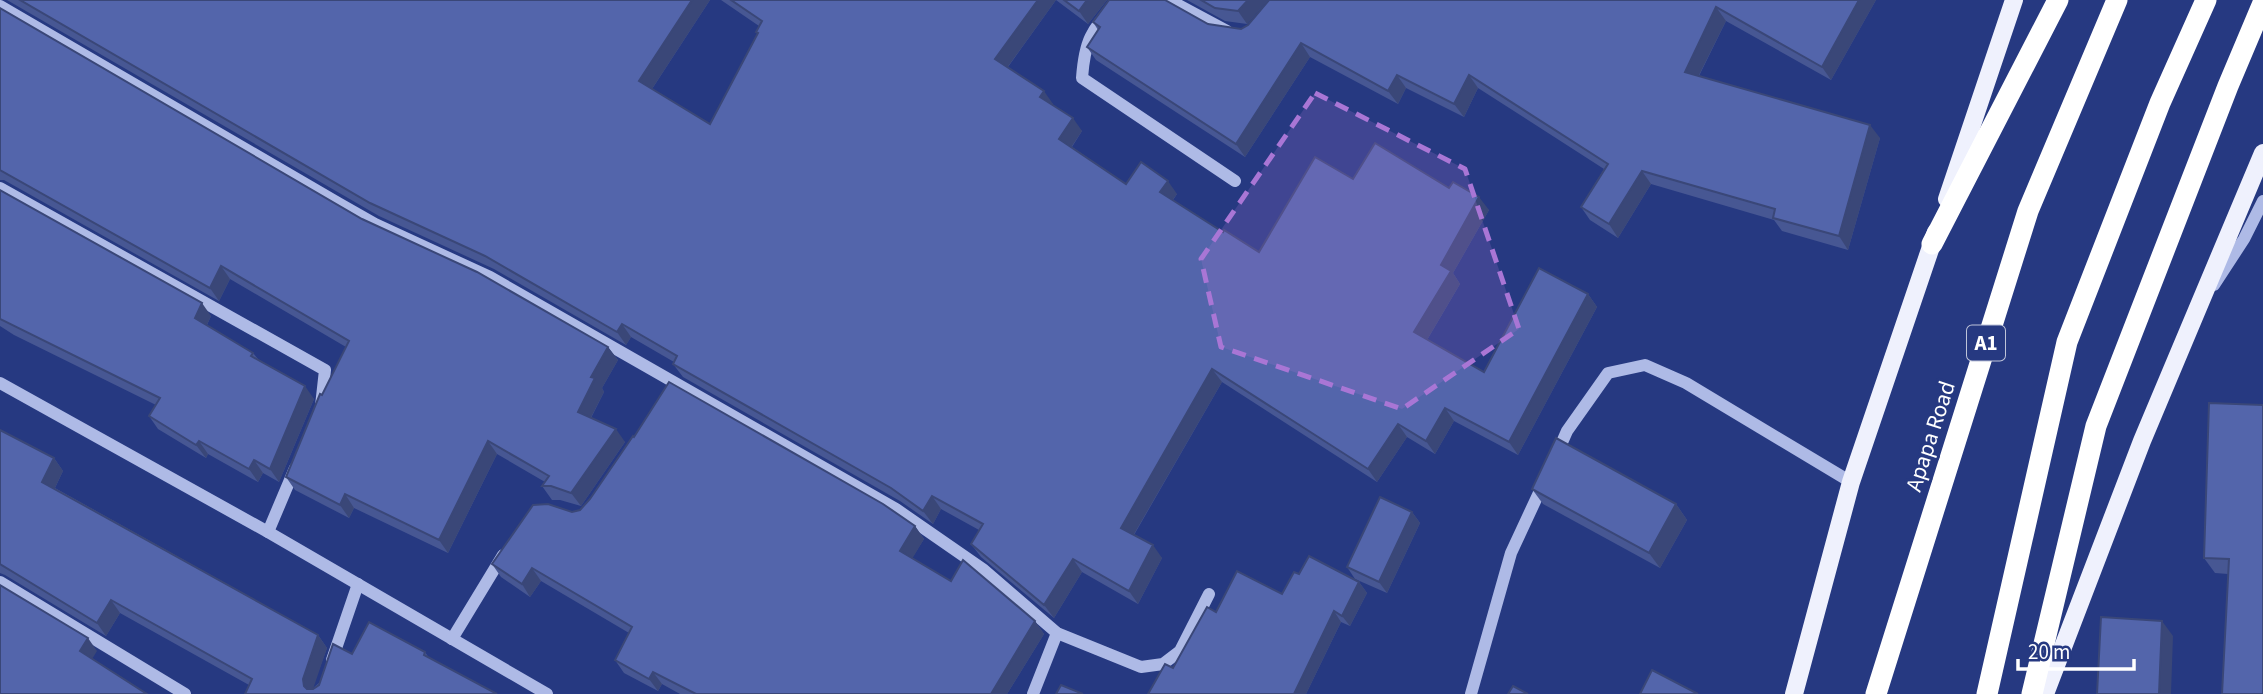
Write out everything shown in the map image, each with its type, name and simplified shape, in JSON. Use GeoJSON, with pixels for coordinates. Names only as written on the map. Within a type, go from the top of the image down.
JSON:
{"type":"FeatureCollection","features":[{"type":"Feature","properties":{"kind":"highway"},"geometry":{"type":"LineString","coordinates":[[1932,244],[2058,0]]}},
{"type":"Feature","properties":{"kind":"highway","name":"Apapa Road"},"geometry":{"type":"LineString","coordinates":[[1876,694],[2028,211],[2117,0]]}},
{"type":"Feature","properties":{"kind":"highway"},"geometry":{"type":"LineString","coordinates":[[1987,694],[2067,342],[2160,103],[2207,0]]}},
{"type":"Feature","properties":{"kind":"highway"},"geometry":{"type":"LineString","coordinates":[[2032,694],[2096,426],[2263,3]]}},
{"type":"Feature","properties":{"kind":"main road"},"geometry":{"type":"LineString","coordinates":[[1794,694],[1852,482],[2014,0]]}},
{"type":"Feature","properties":{"kind":"main road"},"geometry":{"type":"LineString","coordinates":[[2045,694],[2142,441],[2263,153]]}},
{"type":"Feature","properties":{"kind":"street"},"geometry":{"type":"LineString","coordinates":[[1118,0],[1093,30],[1084,50],[1082,78],[1235,181]]}},
{"type":"Feature","properties":{"kind":"street"},"geometry":{"type":"LineString","coordinates":[[1169,0],[1222,30],[1242,32]]}},
{"type":"Feature","properties":{"kind":"street"},"geometry":{"type":"LineString","coordinates":[[0,6],[338,203],[409,240],[490,277],[671,388],[896,509],[984,570],[1057,633],[1141,667],[1163,664],[1180,651],[1209,594]]}},
{"type":"Feature","properties":{"kind":"street"},"geometry":{"type":"LineString","coordinates":[[0,188],[326,370],[323,400],[313,424]]}},
{"type":"Feature","properties":{"kind":"street"},"geometry":{"type":"LineString","coordinates":[[2196,314],[2244,239],[2263,201]]}},
{"type":"Feature","properties":{"kind":"street"},"geometry":{"type":"LineString","coordinates":[[1471,694],[1511,553],[1567,431],[1608,373],[1645,365],[1686,383],[1852,482]]}},
{"type":"Feature","properties":{"kind":"street"},"geometry":{"type":"LineString","coordinates":[[0,383],[268,532],[547,694]]}},
{"type":"Feature","properties":{"kind":"street"},"geometry":{"type":"LineString","coordinates":[[268,532],[298,460]]}},
{"type":"Feature","properties":{"kind":"street"},"geometry":{"type":"LineString","coordinates":[[452,639],[508,547]]}},
{"type":"Feature","properties":{"kind":"street"},"geometry":{"type":"LineString","coordinates":[[0,582],[185,694]]}},
{"type":"Feature","properties":{"kind":"street"},"geometry":{"type":"LineString","coordinates":[[328,670],[358,584]]}},
{"type":"Feature","properties":{"kind":"street"},"geometry":{"type":"LineString","coordinates":[[1032,694],[1057,633]]}},
{"type":"Feature","properties":{"kind":"highlighted area"},"geometry":{"type":"Polygon","coordinates":[[[1315,93],[1465,169],[1519,329],[1402,409],[1221,347],[1201,259],[1315,93]]]}},
{"type":"Feature","properties":{"kind":"building"},"geometry":{"type":"Polygon","coordinates":[[[20,0],[692,0],[639,81],[710,124],[762,21],[731,0],[1038,0],[995,59],[1044,91],[1040,97],[1073,118],[1059,139],[1126,184],[1141,162],[1168,181],[1160,192],[1259,252],[1315,157],[1353,179],[1375,143],[1449,188],[1453,182],[1479,197],[1441,265],[1451,271],[1414,332],[1484,372],[1539,268],[1588,294],[1509,442],[1445,408],[1426,441],[1398,424],[1368,469],[1212,369],[1121,528],[1153,545],[1129,591],[1073,559],[1044,605],[971,544],[983,524],[932,496],[923,511],[891,488],[673,364],[677,356],[622,324],[617,332],[485,256],[370,203],[20,0]]]}},
{"type":"Feature","properties":{"kind":"building"},"geometry":{"type":"Polygon","coordinates":[[[1064,0],[1087,0],[1079,11],[1064,0]]]}},
{"type":"Feature","properties":{"kind":"building"},"geometry":{"type":"Polygon","coordinates":[[[1109,0],[1165,0],[1208,24],[1241,29],[1248,25],[1269,0],[1859,0],[1822,67],[1716,7],[1685,72],[1870,125],[1839,236],[1773,218],[1775,209],[1642,171],[1609,224],[1581,207],[1608,164],[1469,75],[1454,104],[1397,75],[1388,91],[1301,43],[1236,144],[1087,47],[1100,27],[1093,22],[1109,0]]]}},
{"type":"Feature","properties":{"kind":"building"},"geometry":{"type":"Polygon","coordinates":[[[1201,0],[1248,0],[1238,11],[1215,8],[1201,0]]]}},
{"type":"Feature","properties":{"kind":"building"},"geometry":{"type":"Polygon","coordinates":[[[0,8],[362,219],[477,272],[608,347],[591,377],[595,378],[578,412],[616,429],[571,493],[551,486],[542,486],[549,476],[488,441],[439,540],[345,494],[340,505],[286,477],[320,394],[322,395],[349,341],[221,266],[210,288],[0,170],[0,8]]]}},
{"type":"Feature","properties":{"kind":"building"},"geometry":{"type":"Polygon","coordinates":[[[0,190],[202,303],[195,318],[253,353],[251,356],[305,386],[270,469],[254,460],[249,469],[199,441],[196,445],[149,416],[160,398],[0,319],[0,190]]]}},
{"type":"Feature","properties":{"kind":"building"},"geometry":{"type":"Polygon","coordinates":[[[669,382],[883,504],[915,526],[900,551],[951,581],[963,560],[1035,621],[991,694],[696,694],[653,672],[649,679],[615,660],[632,627],[532,568],[522,584],[492,564],[533,505],[548,504],[572,512],[580,510],[634,437],[669,382]]]}},
{"type":"Feature","properties":{"kind":"building"},"geometry":{"type":"Polygon","coordinates":[[[2209,403],[2263,405],[2263,694],[2222,694],[2229,559],[2204,558],[2209,403]]]}},
{"type":"Feature","properties":{"kind":"building"},"geometry":{"type":"Polygon","coordinates":[[[0,430],[54,458],[42,482],[318,635],[303,679],[307,689],[319,685],[333,644],[352,654],[369,622],[497,694],[245,694],[252,679],[111,600],[97,623],[0,564],[0,430]]]}},
{"type":"Feature","properties":{"kind":"building"},"geometry":{"type":"Polygon","coordinates":[[[1556,438],[1676,504],[1649,553],[1532,489],[1556,438]]]}},
{"type":"Feature","properties":{"kind":"building"},"geometry":{"type":"Polygon","coordinates":[[[1380,497],[1412,512],[1379,582],[1347,567],[1380,497]]]}},
{"type":"Feature","properties":{"kind":"building"},"geometry":{"type":"Polygon","coordinates":[[[1309,556],[1359,582],[1342,616],[1334,611],[1294,694],[1148,694],[1165,664],[1173,668],[1207,607],[1216,612],[1237,571],[1282,594],[1294,572],[1299,574],[1309,556]]]}},
{"type":"Feature","properties":{"kind":"building"},"geometry":{"type":"Polygon","coordinates":[[[0,585],[88,638],[80,651],[147,694],[0,694],[0,585]]]}},
{"type":"Feature","properties":{"kind":"building"},"geometry":{"type":"Polygon","coordinates":[[[2101,617],[2162,621],[2159,694],[2097,694],[2101,617]]]}},
{"type":"Feature","properties":{"kind":"building"},"geometry":{"type":"Polygon","coordinates":[[[1652,670],[1698,694],[1640,694],[1652,670]]]}},
{"type":"Feature","properties":{"kind":"building"},"geometry":{"type":"Polygon","coordinates":[[[1061,685],[1083,694],[1056,694],[1061,685]]]}},
{"type":"Feature","properties":{"kind":"building"},"geometry":{"type":"Polygon","coordinates":[[[1513,686],[1528,694],[1508,694],[1513,686]]]}}]}
